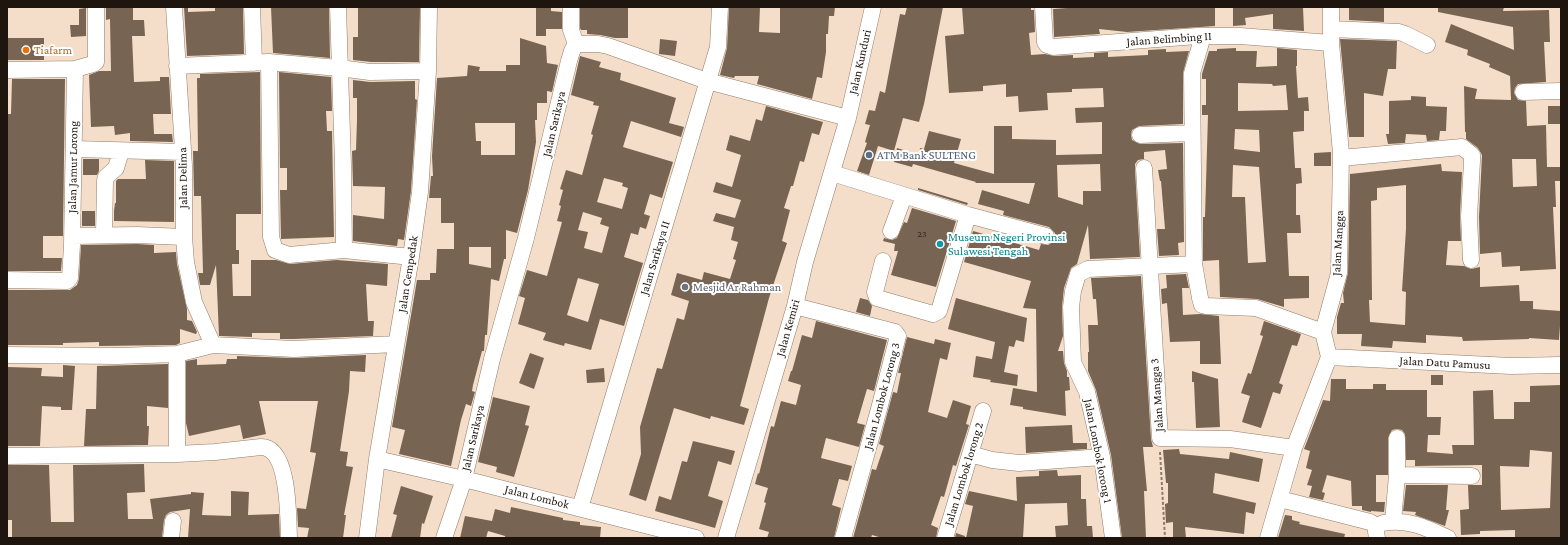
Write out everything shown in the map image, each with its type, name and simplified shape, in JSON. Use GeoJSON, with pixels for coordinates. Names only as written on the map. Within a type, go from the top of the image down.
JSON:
{"type":"FeatureCollection","features":[{"type":"Feature","properties":{"kind":"street"},"geometry":{"type":"LineString","coordinates":[[7,70],[75,69],[96,62],[96,7]]}},
{"type":"Feature","properties":{"kind":"street","name":"Jalan Delima"},"geometry":{"type":"LineString","coordinates":[[174,7],[183,152],[184,237],[186,262],[194,302],[214,345]]}},
{"type":"Feature","properties":{"kind":"street"},"geometry":{"type":"LineString","coordinates":[[252,7],[262,63],[271,237],[275,250],[289,255],[344,250],[412,257]]}},
{"type":"Feature","properties":{"kind":"street"},"geometry":{"type":"LineString","coordinates":[[338,7],[344,250]]}},
{"type":"Feature","properties":{"kind":"street","name":"Jalan Cempedak"},"geometry":{"type":"LineString","coordinates":[[367,538],[377,459],[412,257],[420,192],[428,72],[429,7]]}},
{"type":"Feature","properties":{"kind":"street"},"geometry":{"type":"LineString","coordinates":[[571,7],[571,30],[576,44],[598,44],[608,46],[707,80],[848,118]]}},
{"type":"Feature","properties":{"kind":"street","name":"Jalan Sarikaya II"},"geometry":{"type":"LineString","coordinates":[[580,508],[718,47],[720,7]]}},
{"type":"Feature","properties":{"kind":"street","name":"Jalan Kunduri"},"geometry":{"type":"LineString","coordinates":[[848,118],[873,7]]}},
{"type":"Feature","properties":{"kind":"street","name":"Jalan Belimbing II"},"geometry":{"type":"LineString","coordinates":[[1043,7],[1045,42],[1047,45],[1053,47],[1203,36],[1331,36],[1399,32],[1427,46]]}},
{"type":"Feature","properties":{"kind":"street","name":"Jalan Mangga"},"geometry":{"type":"LineString","coordinates":[[1322,332],[1339,273],[1341,158],[1331,36],[1331,7]]}},
{"type":"Feature","properties":{"kind":"street"},"geometry":{"type":"LineString","coordinates":[[1203,36],[1192,73],[1194,264],[1202,304],[1206,306],[1256,308],[1322,332],[1329,357],[1294,448],[1268,538]]}},
{"type":"Feature","properties":{"kind":"street","name":"Jalan Sarikaya"},"geometry":{"type":"LineString","coordinates":[[444,538],[464,479],[492,359],[517,274],[538,193],[569,61],[576,44]]}},
{"type":"Feature","properties":{"kind":"street"},"geometry":{"type":"LineString","coordinates":[[177,66],[262,63],[339,68],[370,72],[428,72]]}},
{"type":"Feature","properties":{"kind":"street","name":"Jalan Jamur Lorong"},"geometry":{"type":"LineString","coordinates":[[7,280],[68,280],[70,278],[75,69]]}},
{"type":"Feature","properties":{"kind":"street"},"geometry":{"type":"LineString","coordinates":[[1523,92],[1561,91]]}},
{"type":"Feature","properties":{"kind":"street","name":"Jalan Kemiri"},"geometry":{"type":"LineString","coordinates":[[726,538],[848,118]]}},
{"type":"Feature","properties":{"kind":"street"},"geometry":{"type":"LineString","coordinates":[[1140,135],[1192,133]]}},
{"type":"Feature","properties":{"kind":"street"},"geometry":{"type":"LineString","coordinates":[[1341,158],[1462,147],[1472,155],[1469,217],[1471,260]]}},
{"type":"Feature","properties":{"kind":"street"},"geometry":{"type":"LineString","coordinates":[[74,150],[183,152]]}},
{"type":"Feature","properties":{"kind":"street"},"geometry":{"type":"LineString","coordinates":[[104,235],[105,181],[106,177],[116,168],[121,151]]}},
{"type":"Feature","properties":{"kind":"street","name":"Jalan Mangga 3"},"geometry":{"type":"LineString","coordinates":[[1144,168],[1160,438],[1230,439],[1294,448]]}},
{"type":"Feature","properties":{"kind":"street"},"geometry":{"type":"LineString","coordinates":[[832,173],[968,215],[1046,236]]}},
{"type":"Feature","properties":{"kind":"street"},"geometry":{"type":"LineString","coordinates":[[891,232],[904,196]]}},
{"type":"Feature","properties":{"kind":"street"},"geometry":{"type":"LineString","coordinates":[[884,261],[875,292],[877,298],[933,314],[936,313],[939,311],[968,215]]}},
{"type":"Feature","properties":{"kind":"street"},"geometry":{"type":"LineString","coordinates":[[72,236],[104,235],[184,237]]}},
{"type":"Feature","properties":{"kind":"street"},"geometry":{"type":"LineString","coordinates":[[1150,265],[1194,264]]}},
{"type":"Feature","properties":{"kind":"street","name":"Jalan Lombok lorong 1"},"geometry":{"type":"LineString","coordinates":[[1113,538],[1102,457],[1087,392],[1073,362],[1071,307],[1074,286],[1078,274],[1083,270],[1102,267],[1150,265]]}},
{"type":"Feature","properties":{"kind":"street","name":"Jalan Lombok Lorong 3"},"geometry":{"type":"LineString","coordinates":[[794,306],[895,332],[898,336],[843,538]]}},
{"type":"Feature","properties":{"kind":"street"},"geometry":{"type":"LineString","coordinates":[[7,355],[118,356],[177,354],[214,345],[294,349],[396,344]]}},
{"type":"Feature","properties":{"kind":"street"},"geometry":{"type":"LineString","coordinates":[[177,354],[177,454]]}},
{"type":"Feature","properties":{"kind":"street","name":"Jalan Datu Pamusu"},"geometry":{"type":"LineString","coordinates":[[1329,357],[1510,366],[1561,365]]}},
{"type":"Feature","properties":{"kind":"street","name":"Jalan Lombok lorong 2"},"geometry":{"type":"LineString","coordinates":[[945,538],[983,411]]}},
{"type":"Feature","properties":{"kind":"street"},"geometry":{"type":"LineString","coordinates":[[1393,522],[1397,475],[1397,438]]}},
{"type":"Feature","properties":{"kind":"street"},"geometry":{"type":"LineString","coordinates":[[7,456],[177,454],[215,452],[261,446],[268,448],[274,454],[286,481],[289,538]]}},
{"type":"Feature","properties":{"kind":"street"},"geometry":{"type":"LineString","coordinates":[[970,454],[992,460],[1019,463],[1102,457]]}},
{"type":"Feature","properties":{"kind":"street","name":"Jalan Lombok"},"geometry":{"type":"LineString","coordinates":[[377,459],[464,479],[696,538]]}},
{"type":"Feature","properties":{"kind":"street"},"geometry":{"type":"LineString","coordinates":[[1397,475],[1472,476]]}},
{"type":"Feature","properties":{"kind":"street"},"geometry":{"type":"LineString","coordinates":[[1280,499],[1370,522],[1376,532],[1393,522],[1409,522],[1422,526],[1448,538]]}},
{"type":"Feature","properties":{"kind":"street"},"geometry":{"type":"LineString","coordinates":[[171,538],[173,521]]}},
{"type":"Feature","properties":{"kind":"path"},"geometry":{"type":"LineString","coordinates":[[1160,438],[1165,538]]}},
{"type":"Feature","properties":{"kind":"building"},"geometry":{"type":"Polygon","coordinates":[[[106,7],[133,7],[133,20],[144,20],[145,36],[132,36],[134,82],[160,81],[160,77],[169,77],[171,114],[153,114],[154,134],[172,134],[173,142],[130,141],[130,133],[115,135],[114,126],[91,127],[89,75],[99,71],[111,71],[110,19],[106,20],[106,7]]]}},
{"type":"Feature","properties":{"kind":"building"},"geometry":{"type":"Polygon","coordinates":[[[184,7],[188,7],[188,12],[215,11],[215,7],[243,7],[244,54],[187,56],[184,7]]]}},
{"type":"Feature","properties":{"kind":"building"},"geometry":{"type":"Polygon","coordinates":[[[271,7],[329,7],[330,58],[273,53],[271,7]]]}},
{"type":"Feature","properties":{"kind":"building"},"geometry":{"type":"Polygon","coordinates":[[[358,7],[420,7],[419,62],[371,62],[353,60],[353,37],[358,37],[358,7]]]}},
{"type":"Feature","properties":{"kind":"building"},"geometry":{"type":"Polygon","coordinates":[[[536,7],[551,7],[551,11],[562,12],[562,29],[546,29],[546,36],[536,36],[536,7]]]}},
{"type":"Feature","properties":{"kind":"building"},"geometry":{"type":"Polygon","coordinates":[[[580,7],[628,7],[628,38],[615,38],[587,34],[587,30],[581,30],[580,28],[580,7]]]}},
{"type":"Feature","properties":{"kind":"building"},"geometry":{"type":"Polygon","coordinates":[[[729,7],[760,7],[759,32],[780,33],[780,7],[835,7],[834,16],[829,16],[822,78],[817,77],[812,99],[757,84],[759,76],[735,76],[734,78],[720,75],[727,48],[729,7]]]}},
{"type":"Feature","properties":{"kind":"building"},"geometry":{"type":"Polygon","coordinates":[[[907,7],[943,7],[924,104],[919,122],[903,118],[894,151],[878,146],[869,175],[857,171],[867,143],[865,142],[870,125],[865,124],[869,110],[875,111],[880,91],[885,93],[900,14],[905,15],[907,7]]]}},
{"type":"Feature","properties":{"kind":"building"},"geometry":{"type":"Polygon","coordinates":[[[962,7],[1031,7],[1031,10],[1034,10],[1035,32],[1029,33],[1031,55],[1073,55],[1073,58],[1094,57],[1094,53],[1108,52],[1108,57],[1148,55],[1148,50],[1166,49],[1166,52],[1189,51],[1183,73],[1183,124],[1139,126],[1132,130],[1131,135],[1132,140],[1140,144],[1183,143],[1184,242],[1178,243],[1179,255],[1159,256],[1157,229],[1165,229],[1161,181],[1158,170],[1167,169],[1165,150],[1144,152],[1144,159],[1138,160],[1135,164],[1140,257],[1090,259],[1088,225],[1077,264],[1071,268],[1064,288],[1062,307],[1063,336],[1058,351],[1063,351],[1067,377],[1069,377],[1070,390],[1065,391],[1066,416],[1023,409],[1023,407],[1010,405],[1013,388],[1037,392],[1036,309],[1023,308],[1031,281],[964,262],[973,231],[1039,250],[1041,244],[1048,245],[1053,242],[1055,233],[1049,227],[1003,215],[1004,211],[978,204],[982,190],[1029,204],[1035,183],[975,183],[976,182],[913,164],[912,167],[894,162],[897,148],[919,155],[920,148],[924,149],[929,131],[961,139],[954,163],[994,174],[994,126],[1012,126],[1012,139],[1056,140],[1056,155],[1102,154],[1102,122],[1076,123],[1075,108],[1104,107],[1103,88],[1072,89],[1072,92],[1047,93],[1048,110],[1019,112],[1018,96],[1006,97],[1006,84],[983,86],[983,91],[949,93],[945,36],[964,34],[962,7]],[[1100,164],[1057,165],[1058,197],[1083,205],[1083,191],[1101,191],[1100,164]]]}},
{"type":"Feature","properties":{"kind":"building"},"geometry":{"type":"Polygon","coordinates":[[[1081,7],[1215,7],[1215,26],[1127,32],[1099,29],[1100,34],[1054,37],[1053,9],[1081,7]]]}},
{"type":"Feature","properties":{"kind":"building"},"geometry":{"type":"Polygon","coordinates":[[[1233,7],[1303,7],[1304,31],[1273,29],[1273,14],[1245,18],[1246,25],[1233,26],[1233,7]]]}},
{"type":"Feature","properties":{"kind":"building"},"geometry":{"type":"Polygon","coordinates":[[[1349,7],[1384,7],[1384,22],[1349,20],[1349,7]]]}},
{"type":"Feature","properties":{"kind":"building"},"geometry":{"type":"Polygon","coordinates":[[[1438,7],[1504,7],[1503,11],[1549,10],[1550,42],[1544,42],[1546,82],[1518,84],[1514,93],[1518,100],[1526,101],[1527,126],[1546,125],[1547,167],[1561,167],[1561,181],[1555,181],[1556,207],[1553,207],[1556,269],[1520,271],[1520,266],[1502,267],[1501,252],[1480,254],[1479,217],[1482,155],[1478,148],[1466,139],[1464,86],[1477,89],[1475,99],[1511,100],[1510,76],[1489,67],[1490,64],[1467,55],[1468,50],[1445,42],[1451,24],[1514,50],[1513,27],[1438,12],[1438,7]],[[1512,159],[1513,187],[1537,186],[1536,159],[1512,159]]]}},
{"type":"Feature","properties":{"kind":"building"},"geometry":{"type":"Polygon","coordinates":[[[86,8],[86,36],[71,37],[70,25],[79,25],[79,9],[86,8]]]}},
{"type":"Feature","properties":{"kind":"building","name":"Tiafarm"},"geometry":{"type":"Polygon","coordinates":[[[7,38],[44,38],[44,60],[7,60],[7,38]]]}},
{"type":"Feature","properties":{"kind":"building"},"geometry":{"type":"Polygon","coordinates":[[[520,38],[546,46],[547,63],[558,65],[552,92],[547,91],[547,103],[537,103],[537,120],[535,120],[536,142],[528,190],[517,233],[506,230],[506,259],[504,259],[499,281],[491,279],[487,335],[485,335],[484,351],[482,351],[473,385],[472,391],[475,392],[471,406],[466,404],[451,466],[399,454],[405,430],[392,427],[417,280],[430,280],[430,273],[436,273],[437,249],[454,249],[454,223],[441,223],[441,198],[429,198],[431,176],[433,176],[432,156],[437,78],[467,76],[468,65],[480,67],[479,71],[506,71],[506,65],[520,65],[520,38]],[[475,123],[476,141],[481,141],[481,155],[515,155],[515,123],[475,123]],[[469,247],[469,264],[491,268],[491,247],[469,247]]]}},
{"type":"Feature","properties":{"kind":"building"},"geometry":{"type":"Polygon","coordinates":[[[660,39],[677,41],[675,56],[659,54],[660,39]]]}},
{"type":"Feature","properties":{"kind":"building"},"geometry":{"type":"Polygon","coordinates":[[[1340,39],[1397,41],[1396,69],[1388,69],[1383,96],[1364,93],[1364,137],[1349,137],[1340,39]]]}},
{"type":"Feature","properties":{"kind":"building"},"geometry":{"type":"Polygon","coordinates":[[[1236,48],[1236,51],[1257,51],[1256,67],[1277,66],[1277,48],[1297,50],[1296,66],[1298,98],[1308,97],[1309,111],[1304,111],[1304,131],[1293,132],[1295,168],[1301,168],[1302,183],[1296,184],[1296,215],[1300,215],[1301,233],[1287,233],[1289,276],[1309,276],[1309,298],[1284,299],[1284,307],[1257,299],[1220,297],[1219,260],[1203,261],[1203,217],[1205,217],[1208,115],[1202,115],[1202,105],[1206,105],[1206,79],[1202,79],[1202,74],[1209,51],[1217,51],[1217,49],[1236,48]],[[1238,83],[1238,111],[1288,110],[1286,85],[1273,86],[1272,84],[1238,83]],[[1235,129],[1234,149],[1260,152],[1259,130],[1235,129]],[[1233,165],[1232,197],[1245,197],[1248,263],[1266,262],[1259,167],[1233,165]]]}},
{"type":"Feature","properties":{"kind":"building"},"geometry":{"type":"Polygon","coordinates":[[[580,56],[601,62],[599,67],[621,73],[620,80],[676,98],[669,123],[684,127],[681,137],[631,121],[623,147],[673,162],[662,198],[650,194],[644,214],[650,216],[646,229],[640,227],[638,235],[631,233],[624,257],[643,263],[624,326],[600,319],[591,350],[565,343],[564,346],[543,340],[546,333],[518,324],[525,298],[519,296],[527,270],[547,276],[562,222],[557,221],[563,190],[560,189],[566,170],[582,175],[593,135],[591,134],[599,106],[593,105],[594,102],[571,95],[580,56]],[[604,178],[597,202],[622,209],[628,188],[622,186],[623,183],[604,178]],[[583,212],[578,230],[588,232],[584,248],[602,253],[609,227],[600,224],[602,218],[583,212]],[[578,278],[567,315],[588,322],[599,284],[578,278]]]}},
{"type":"Feature","properties":{"kind":"building"},"geometry":{"type":"Polygon","coordinates":[[[260,72],[261,214],[236,214],[236,250],[239,250],[239,264],[232,264],[233,296],[251,296],[251,260],[276,260],[290,264],[337,260],[388,264],[387,286],[366,284],[368,321],[374,321],[373,336],[280,339],[280,333],[252,333],[252,337],[219,336],[216,265],[210,285],[200,285],[198,273],[203,273],[201,196],[194,196],[193,151],[198,151],[197,78],[200,78],[200,74],[260,72]]]}},
{"type":"Feature","properties":{"kind":"building"},"geometry":{"type":"Polygon","coordinates":[[[279,72],[331,77],[332,111],[326,111],[327,131],[332,131],[334,237],[281,239],[280,190],[287,190],[287,168],[280,168],[279,72]]]}},
{"type":"Feature","properties":{"kind":"building"},"geometry":{"type":"Polygon","coordinates":[[[12,79],[65,79],[63,236],[43,236],[43,258],[62,258],[61,271],[8,271],[7,114],[11,114],[12,79]]]}},
{"type":"Feature","properties":{"kind":"building"},"geometry":{"type":"Polygon","coordinates":[[[353,80],[370,82],[415,81],[415,99],[417,100],[411,191],[404,240],[398,239],[397,246],[353,241],[353,215],[384,219],[385,187],[353,186],[352,151],[356,150],[357,98],[353,98],[353,80]]]}},
{"type":"Feature","properties":{"kind":"building"},"geometry":{"type":"Polygon","coordinates":[[[1411,96],[1426,97],[1426,106],[1447,107],[1446,131],[1440,131],[1439,140],[1427,141],[1426,135],[1406,134],[1405,143],[1388,144],[1386,134],[1389,134],[1389,101],[1411,100],[1411,96]]]}},
{"type":"Feature","properties":{"kind":"building"},"geometry":{"type":"Polygon","coordinates":[[[766,106],[823,122],[819,135],[812,133],[804,162],[800,161],[793,186],[791,186],[784,208],[790,210],[782,241],[787,243],[769,298],[740,406],[749,409],[744,425],[711,416],[710,419],[674,408],[646,501],[629,495],[641,454],[640,427],[657,368],[662,369],[677,318],[684,320],[689,301],[671,295],[677,273],[702,280],[704,272],[730,279],[736,260],[733,259],[738,242],[731,240],[734,227],[713,221],[716,213],[735,218],[741,200],[713,192],[716,182],[732,187],[741,155],[726,150],[730,135],[750,141],[756,119],[762,121],[766,106]]]}},
{"type":"Feature","properties":{"kind":"building"},"geometry":{"type":"Polygon","coordinates":[[[1548,106],[1561,106],[1561,124],[1548,124],[1548,106]]]}},
{"type":"Feature","properties":{"kind":"building"},"geometry":{"type":"Polygon","coordinates":[[[1331,152],[1331,166],[1314,166],[1314,153],[1331,152]]]}},
{"type":"Feature","properties":{"kind":"building"},"geometry":{"type":"Polygon","coordinates":[[[83,159],[99,159],[99,171],[97,175],[83,175],[83,159]]]}},
{"type":"Feature","properties":{"kind":"building"},"geometry":{"type":"Polygon","coordinates":[[[145,160],[174,161],[174,222],[114,221],[116,181],[118,179],[146,179],[145,160]]]}},
{"type":"Feature","properties":{"kind":"building"},"geometry":{"type":"Polygon","coordinates":[[[1441,164],[1442,171],[1462,172],[1460,216],[1461,241],[1448,241],[1446,265],[1464,266],[1471,269],[1480,267],[1480,287],[1519,285],[1520,301],[1533,301],[1533,309],[1561,311],[1559,340],[1529,338],[1463,341],[1462,337],[1426,335],[1426,343],[1393,341],[1392,348],[1361,346],[1362,334],[1337,334],[1337,317],[1341,303],[1344,303],[1343,293],[1348,273],[1350,174],[1441,164]],[[1406,185],[1377,188],[1377,200],[1371,201],[1372,300],[1369,300],[1370,322],[1405,325],[1406,292],[1402,291],[1406,229],[1406,185]]]}},
{"type":"Feature","properties":{"kind":"building"},"geometry":{"type":"Polygon","coordinates":[[[918,188],[968,203],[967,205],[918,190],[918,188]]]}},
{"type":"Feature","properties":{"kind":"building"},"geometry":{"type":"Polygon","coordinates":[[[912,208],[956,221],[936,287],[891,275],[898,251],[894,251],[895,244],[883,241],[884,238],[892,240],[897,238],[904,222],[907,223],[912,208]]]}},
{"type":"Feature","properties":{"kind":"building"},"geometry":{"type":"Polygon","coordinates":[[[82,211],[95,211],[95,226],[82,226],[82,211]]]}},
{"type":"Feature","properties":{"kind":"building"},"geometry":{"type":"Polygon","coordinates":[[[81,245],[154,245],[154,253],[176,252],[177,264],[187,309],[187,320],[192,321],[197,332],[196,334],[180,329],[180,343],[176,345],[99,346],[99,342],[63,343],[63,345],[7,345],[7,290],[70,290],[77,285],[79,279],[81,245]]]}},
{"type":"Feature","properties":{"kind":"building"},"geometry":{"type":"Polygon","coordinates":[[[1186,274],[1189,288],[1182,288],[1183,315],[1200,314],[1219,316],[1221,364],[1200,364],[1200,341],[1170,342],[1167,303],[1162,304],[1161,289],[1167,288],[1166,275],[1186,274]]]}},
{"type":"Feature","properties":{"kind":"building"},"geometry":{"type":"Polygon","coordinates":[[[1141,276],[1151,439],[1153,447],[1143,447],[1147,491],[1144,491],[1146,538],[1122,538],[1111,455],[1096,390],[1088,371],[1088,325],[1098,325],[1096,299],[1093,299],[1091,278],[1141,276]]]}},
{"type":"Feature","properties":{"kind":"building"},"geometry":{"type":"Polygon","coordinates":[[[860,298],[868,300],[872,306],[870,316],[856,312],[860,298]]]}},
{"type":"Feature","properties":{"kind":"building"},"geometry":{"type":"Polygon","coordinates":[[[956,298],[1027,318],[1024,342],[1016,340],[1014,347],[1009,346],[1004,372],[1018,375],[1017,386],[990,382],[991,380],[973,377],[976,356],[992,359],[995,342],[948,329],[956,298]]]}},
{"type":"Feature","properties":{"kind":"building"},"geometry":{"type":"Polygon","coordinates":[[[816,321],[887,340],[874,391],[867,389],[857,423],[865,425],[859,447],[826,438],[821,458],[852,466],[848,481],[839,479],[832,505],[841,508],[834,538],[767,538],[769,532],[759,529],[766,503],[764,502],[768,488],[755,484],[771,426],[774,427],[781,401],[796,405],[801,385],[788,381],[802,335],[812,338],[816,321]]]}},
{"type":"Feature","properties":{"kind":"building"},"geometry":{"type":"Polygon","coordinates":[[[1264,321],[1301,334],[1297,346],[1292,345],[1279,383],[1283,385],[1280,394],[1273,392],[1261,428],[1242,422],[1250,396],[1241,393],[1248,373],[1251,374],[1263,336],[1260,335],[1264,321]]]}},
{"type":"Feature","properties":{"kind":"building"},"geometry":{"type":"Polygon","coordinates":[[[907,337],[934,344],[935,339],[951,343],[947,360],[940,358],[928,412],[947,418],[953,400],[971,406],[966,424],[969,425],[956,466],[953,465],[944,497],[941,496],[931,525],[938,528],[936,538],[882,538],[872,535],[871,538],[853,538],[872,469],[876,470],[884,446],[879,444],[893,392],[897,393],[901,373],[898,373],[907,337]]]}},
{"type":"Feature","properties":{"kind":"building"},"geometry":{"type":"Polygon","coordinates":[[[530,353],[544,358],[534,389],[519,383],[530,353]]]}},
{"type":"Feature","properties":{"kind":"building"},"geometry":{"type":"Polygon","coordinates":[[[366,355],[365,372],[350,371],[349,391],[340,451],[348,452],[346,466],[353,467],[344,515],[346,515],[343,538],[307,538],[309,528],[298,527],[297,508],[306,509],[316,453],[310,452],[318,401],[259,401],[266,434],[243,439],[240,425],[189,436],[186,423],[186,361],[197,359],[197,365],[226,364],[227,359],[237,359],[237,356],[294,358],[366,355]]]}},
{"type":"Feature","properties":{"kind":"building"},"geometry":{"type":"Polygon","coordinates":[[[168,364],[168,408],[147,406],[147,426],[149,426],[148,445],[84,446],[86,409],[96,409],[97,366],[168,364]]]}},
{"type":"Feature","properties":{"kind":"building"},"geometry":{"type":"Polygon","coordinates":[[[63,365],[75,366],[72,410],[61,410],[61,407],[42,406],[40,446],[7,446],[7,367],[42,368],[41,376],[63,377],[63,365]]]}},
{"type":"Feature","properties":{"kind":"building"},"geometry":{"type":"Polygon","coordinates":[[[604,368],[605,382],[587,383],[586,370],[604,368]]]}},
{"type":"Feature","properties":{"kind":"building"},"geometry":{"type":"Polygon","coordinates":[[[1192,371],[1218,379],[1220,427],[1196,428],[1194,382],[1192,382],[1192,371]]]}},
{"type":"Feature","properties":{"kind":"building"},"geometry":{"type":"Polygon","coordinates":[[[1431,375],[1443,375],[1443,385],[1431,385],[1431,375]]]}},
{"type":"Feature","properties":{"kind":"building"},"geometry":{"type":"Polygon","coordinates":[[[1331,379],[1346,379],[1346,389],[1373,389],[1373,384],[1386,384],[1386,390],[1427,390],[1427,417],[1441,417],[1440,435],[1428,435],[1427,452],[1453,454],[1452,445],[1474,445],[1473,391],[1493,390],[1494,419],[1514,419],[1514,402],[1530,402],[1530,386],[1561,385],[1561,538],[1515,538],[1515,530],[1480,531],[1480,534],[1461,535],[1460,510],[1469,509],[1468,485],[1482,485],[1482,465],[1415,466],[1415,460],[1406,460],[1405,434],[1402,430],[1397,429],[1392,430],[1388,438],[1388,475],[1376,475],[1376,502],[1385,502],[1384,512],[1371,512],[1362,510],[1362,506],[1352,506],[1351,481],[1327,475],[1322,492],[1325,493],[1323,500],[1309,497],[1312,486],[1307,485],[1312,470],[1306,468],[1310,451],[1304,449],[1323,400],[1330,401],[1331,379]],[[1530,450],[1529,467],[1500,466],[1501,510],[1550,508],[1552,452],[1530,450]]]}},
{"type":"Feature","properties":{"kind":"building"},"geometry":{"type":"Polygon","coordinates":[[[493,397],[530,406],[525,425],[529,426],[514,477],[496,472],[497,467],[478,462],[493,397]]]}},
{"type":"Feature","properties":{"kind":"building"},"geometry":{"type":"Polygon","coordinates":[[[1072,425],[1073,443],[1087,443],[1087,449],[1026,453],[1025,427],[1072,425]]]}},
{"type":"Feature","properties":{"kind":"building"},"geometry":{"type":"Polygon","coordinates":[[[693,441],[735,451],[731,465],[718,461],[708,496],[723,501],[715,528],[655,511],[659,496],[671,500],[682,461],[687,462],[693,441]]]}},
{"type":"Feature","properties":{"kind":"building"},"geometry":{"type":"Polygon","coordinates":[[[1179,449],[1180,454],[1229,459],[1230,452],[1263,459],[1259,482],[1215,473],[1213,493],[1256,503],[1254,514],[1246,512],[1244,534],[1185,527],[1186,538],[1173,538],[1173,522],[1166,523],[1165,504],[1168,503],[1168,483],[1166,483],[1163,450],[1179,449]]]}},
{"type":"Feature","properties":{"kind":"building"},"geometry":{"type":"Polygon","coordinates":[[[144,464],[145,492],[127,493],[128,519],[153,519],[150,499],[191,494],[191,492],[204,493],[202,515],[231,516],[231,491],[249,492],[248,515],[279,514],[280,538],[188,538],[190,509],[170,512],[166,515],[162,538],[12,538],[12,520],[7,520],[7,465],[49,465],[51,522],[74,522],[73,465],[144,464]]]}},
{"type":"Feature","properties":{"kind":"building"},"geometry":{"type":"Polygon","coordinates":[[[1057,470],[1058,476],[1081,475],[1081,499],[1086,499],[1087,526],[1092,526],[1093,538],[1056,538],[1055,526],[1068,525],[1067,503],[1025,504],[1023,538],[966,538],[973,506],[965,504],[969,491],[1017,501],[1016,477],[1039,476],[1039,471],[1057,470]]]}},
{"type":"Feature","properties":{"kind":"building"},"geometry":{"type":"Polygon","coordinates":[[[1406,485],[1448,485],[1446,510],[1449,510],[1445,526],[1415,515],[1416,512],[1403,511],[1406,485]]]}},
{"type":"Feature","properties":{"kind":"building"},"geometry":{"type":"Polygon","coordinates":[[[401,486],[433,496],[424,524],[422,523],[420,538],[391,538],[397,515],[393,514],[401,486]]]}},
{"type":"Feature","properties":{"kind":"building"},"geometry":{"type":"Polygon","coordinates":[[[511,507],[563,518],[563,520],[580,522],[580,525],[601,527],[600,538],[505,538],[505,536],[488,531],[486,538],[460,538],[465,516],[492,521],[495,509],[510,513],[511,507]]]}},
{"type":"Feature","properties":{"kind":"building"},"geometry":{"type":"Polygon","coordinates":[[[1285,515],[1292,516],[1292,520],[1300,522],[1299,524],[1345,534],[1344,538],[1278,538],[1285,515]]]}},
{"type":"Feature","properties":{"kind":"building"},"geometry":{"type":"Polygon","coordinates":[[[956,533],[965,536],[964,538],[955,538],[956,533]]]}},
{"type":"Feature","properties":{"kind":"place","name":"Tiafarm"},"geometry":{"type":"Point","coordinates":[26,50]}},
{"type":"Feature","properties":{"kind":"place","name":"ATM Bank SULTENG"},"geometry":{"type":"Point","coordinates":[869,155]}},
{"type":"Feature","properties":{"kind":"place","name":"Museum Negeri Provinsi Sulawesi Tengah"},"geometry":{"type":"Point","coordinates":[940,244]}},
{"type":"Feature","properties":{"kind":"place","name":"Mesjid Ar Rahman"},"geometry":{"type":"Point","coordinates":[685,287]}}]}
